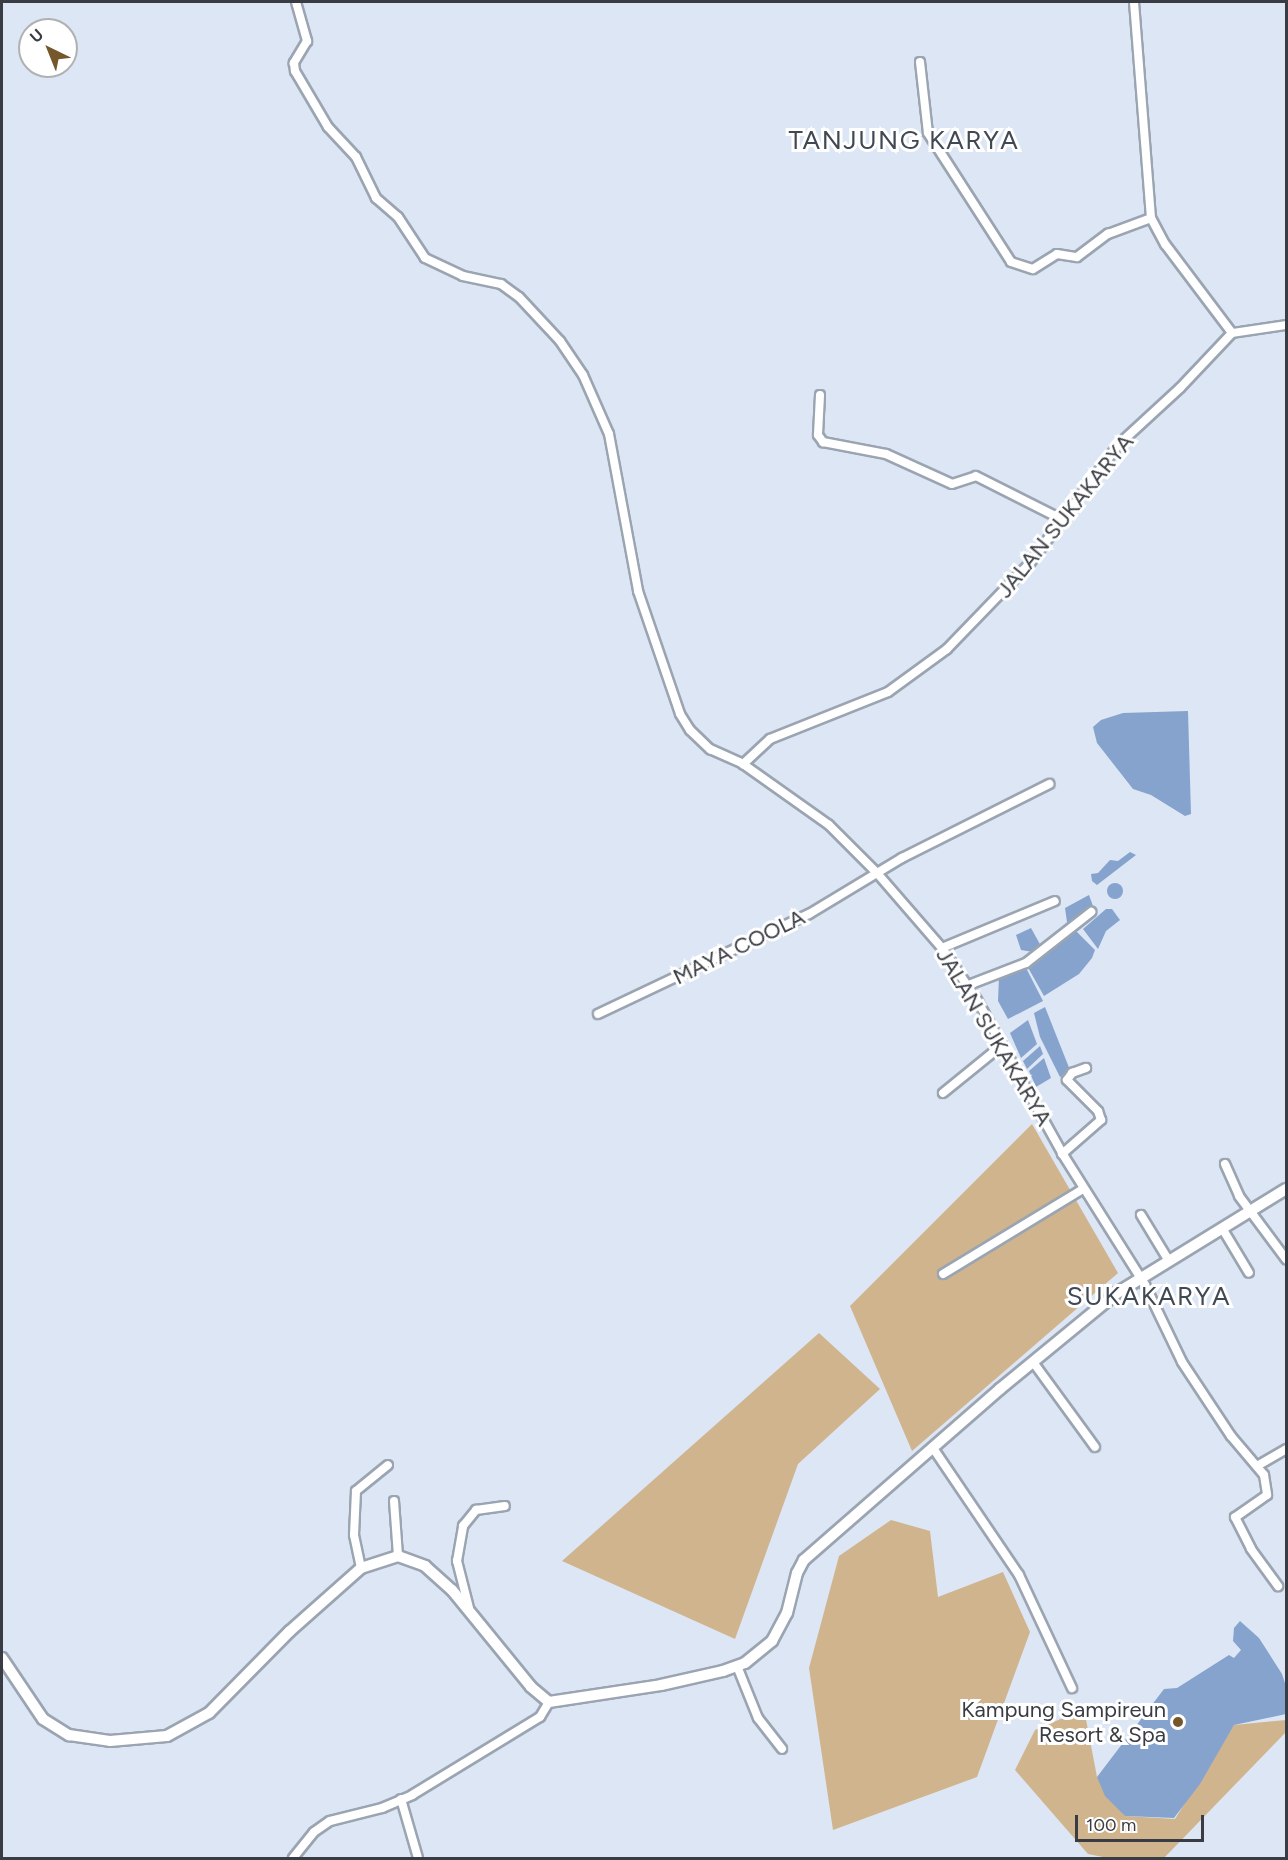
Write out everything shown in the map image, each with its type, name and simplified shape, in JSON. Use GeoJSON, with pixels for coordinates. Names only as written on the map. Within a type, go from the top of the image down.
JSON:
{"type":"FeatureCollection","features":[{"type":"Feature","properties":{"kind":"main road"},"geometry":{"type":"LineString","coordinates":[[2,1658],[43,1719],[69,1735],[111,1741],[167,1736],[209,1713],[290,1631],[362,1568],[398,1556],[425,1566],[469,1608],[531,1687],[549,1702],[661,1685],[737,1666],[772,1641],[787,1613],[804,1560],[933,1448],[1033,1362],[1139,1279],[1287,1189]]}},
{"type":"Feature","properties":{"kind":"street"},"geometry":{"type":"LineString","coordinates":[[296,2],[307,38],[294,63],[295,71],[327,126],[356,157],[376,198],[398,217],[425,258],[463,276],[495,282],[519,297],[560,341],[583,375],[609,434],[638,591],[680,714],[705,744],[743,764]]}},
{"type":"Feature","properties":{"kind":"street"},"geometry":{"type":"LineString","coordinates":[[1134,2],[1151,218],[1165,244],[1232,333],[1287,325]]}},
{"type":"Feature","properties":{"kind":"street"},"geometry":{"type":"LineString","coordinates":[[920,62],[928,133],[1006,259],[1033,269],[1057,254],[1077,257],[1108,234],[1151,218]]}},
{"type":"Feature","properties":{"kind":"street","name":"JALAN SUKAKARYA"},"geometry":{"type":"LineString","coordinates":[[1232,333],[1180,388],[1119,444],[1023,572],[960,637],[919,672],[867,702],[770,739],[743,764],[829,825],[877,873],[942,948],[1002,1045],[1062,1154],[1139,1279],[1182,1362],[1231,1436],[1257,1466],[1269,1491],[1234,1517],[1251,1550],[1278,1586]]}},
{"type":"Feature","properties":{"kind":"street"},"geometry":{"type":"LineString","coordinates":[[820,395],[818,435],[823,442],[896,458],[946,483],[958,484],[975,476],[1061,519]]}},
{"type":"Feature","properties":{"kind":"street","name":"MAYA COOLA"},"geometry":{"type":"LineString","coordinates":[[598,1014],[809,914],[877,873],[1049,784]]}},
{"type":"Feature","properties":{"kind":"street"},"geometry":{"type":"LineString","coordinates":[[942,948],[1055,901]]}},
{"type":"Feature","properties":{"kind":"street"},"geometry":{"type":"LineString","coordinates":[[966,986],[1026,963],[1091,912]]}},
{"type":"Feature","properties":{"kind":"street"},"geometry":{"type":"LineString","coordinates":[[943,1093],[1002,1045]]}},
{"type":"Feature","properties":{"kind":"street"},"geometry":{"type":"LineString","coordinates":[[1062,1154],[1102,1118],[1066,1080],[1072,1072],[1086,1068]]}},
{"type":"Feature","properties":{"kind":"street"},"geometry":{"type":"LineString","coordinates":[[1225,1164],[1250,1210],[1287,1259]]}},
{"type":"Feature","properties":{"kind":"street"},"geometry":{"type":"LineString","coordinates":[[943,1274],[1083,1189]]}},
{"type":"Feature","properties":{"kind":"street"},"geometry":{"type":"LineString","coordinates":[[1141,1215],[1169,1261]]}},
{"type":"Feature","properties":{"kind":"street"},"geometry":{"type":"LineString","coordinates":[[1222,1228],[1248,1273]]}},
{"type":"Feature","properties":{"kind":"street"},"geometry":{"type":"LineString","coordinates":[[1033,1362],[1095,1447]]}},
{"type":"Feature","properties":{"kind":"street"},"geometry":{"type":"LineString","coordinates":[[933,1448],[1019,1575],[1072,1688]]}},
{"type":"Feature","properties":{"kind":"street"},"geometry":{"type":"LineString","coordinates":[[1257,1466],[1287,1449]]}},
{"type":"Feature","properties":{"kind":"street"},"geometry":{"type":"LineString","coordinates":[[362,1568],[354,1535],[356,1491],[388,1465]]}},
{"type":"Feature","properties":{"kind":"street"},"geometry":{"type":"LineString","coordinates":[[394,1501],[398,1556]]}},
{"type":"Feature","properties":{"kind":"street"},"geometry":{"type":"LineString","coordinates":[[469,1608],[458,1561],[464,1526],[476,1510],[505,1506]]}},
{"type":"Feature","properties":{"kind":"street"},"geometry":{"type":"LineString","coordinates":[[737,1666],[754,1711],[782,1749]]}},
{"type":"Feature","properties":{"kind":"street"},"geometry":{"type":"LineString","coordinates":[[293,1858],[315,1832],[330,1821],[401,1799],[477,1758],[540,1717],[549,1702]]}},
{"type":"Feature","properties":{"kind":"street"},"geometry":{"type":"LineString","coordinates":[[401,1799],[418,1858]]}},
{"type":"Feature","properties":{"kind":"shaded area"},"geometry":{"type":"Polygon","coordinates":[[[1032,1124],[1118,1273],[912,1451],[850,1306],[1032,1124]]]}},
{"type":"Feature","properties":{"kind":"shaded area"},"geometry":{"type":"Polygon","coordinates":[[[819,1333],[880,1389],[798,1464],[735,1639],[562,1561],[819,1333]]]}},
{"type":"Feature","properties":{"kind":"shaded area"},"geometry":{"type":"Polygon","coordinates":[[[891,1520],[930,1531],[938,1597],[1003,1572],[1030,1632],[977,1777],[833,1830],[809,1668],[839,1556],[891,1520]]]}},
{"type":"Feature","properties":{"kind":"shaded area"},"geometry":{"type":"Polygon","coordinates":[[[1084,1709],[1097,1777],[1125,1816],[1175,1819],[1234,1725],[1286,1720],[1286,1732],[1164,1858],[1108,1858],[1088,1854],[1015,1770],[1035,1730],[1084,1709]]]}},
{"type":"Feature","properties":{"kind":"water"},"geometry":{"type":"Polygon","coordinates":[[[1188,711],[1191,814],[1185,816],[1151,795],[1133,789],[1097,743],[1093,727],[1101,720],[1123,713],[1188,711]]]}},
{"type":"Feature","properties":{"kind":"water"},"geometry":{"type":"Polygon","coordinates":[[[1130,852],[1136,855],[1097,885],[1092,881],[1091,874],[1098,873],[1110,860],[1118,861],[1130,852]]]}},
{"type":"Feature","properties":{"kind":"water"},"geometry":{"type":"Polygon","coordinates":[[[1115,883],[1121,885],[1123,891],[1121,897],[1115,899],[1109,897],[1107,891],[1109,885],[1115,883]]]}},
{"type":"Feature","properties":{"kind":"water"},"geometry":{"type":"Polygon","coordinates":[[[1089,895],[1093,906],[1068,929],[1065,908],[1089,895]]]}},
{"type":"Feature","properties":{"kind":"water"},"geometry":{"type":"Polygon","coordinates":[[[1106,909],[1112,909],[1120,920],[1106,931],[1098,949],[1083,929],[1106,909]]]}},
{"type":"Feature","properties":{"kind":"water"},"geometry":{"type":"Polygon","coordinates":[[[1031,928],[1041,946],[1033,952],[1021,950],[1016,935],[1031,928]]]}},
{"type":"Feature","properties":{"kind":"water"},"geometry":{"type":"Polygon","coordinates":[[[1076,931],[1095,950],[1092,958],[1079,974],[1044,996],[1026,964],[1076,931]]]}},
{"type":"Feature","properties":{"kind":"water"},"geometry":{"type":"Polygon","coordinates":[[[1025,966],[1043,1001],[1008,1019],[998,1001],[999,977],[1025,966]]]}},
{"type":"Feature","properties":{"kind":"water"},"geometry":{"type":"Polygon","coordinates":[[[1045,1007],[1070,1070],[1060,1077],[1040,1037],[1034,1013],[1045,1007]]]}},
{"type":"Feature","properties":{"kind":"water"},"geometry":{"type":"Polygon","coordinates":[[[1028,1020],[1037,1044],[1021,1058],[1010,1033],[1028,1020]]]}},
{"type":"Feature","properties":{"kind":"water"},"geometry":{"type":"Polygon","coordinates":[[[1040,1046],[1043,1054],[1027,1069],[1023,1061],[1040,1046]]]}},
{"type":"Feature","properties":{"kind":"water"},"geometry":{"type":"Polygon","coordinates":[[[1044,1058],[1051,1078],[1036,1087],[1029,1071],[1044,1058]]]}},
{"type":"Feature","properties":{"kind":"water"},"geometry":{"type":"Polygon","coordinates":[[[1240,1621],[1259,1638],[1282,1674],[1286,1686],[1286,1714],[1234,1725],[1200,1784],[1174,1818],[1125,1816],[1105,1796],[1097,1777],[1164,1689],[1177,1688],[1229,1655],[1234,1658],[1241,1650],[1233,1641],[1234,1628],[1240,1621]]]}},
{"type":"Feature","properties":{"kind":"place","name":"Kampung Sampireun Resort & Spa"},"geometry":{"type":"Point","coordinates":[1178,1722]}},
{"type":"Feature","properties":{"kind":"district","name":"TANJUNG KARYA"},"geometry":{"type":"Point","coordinates":[904,141]}},
{"type":"Feature","properties":{"kind":"district","name":"SUKAKARYA"},"geometry":{"type":"Point","coordinates":[1149,1297]}}]}
